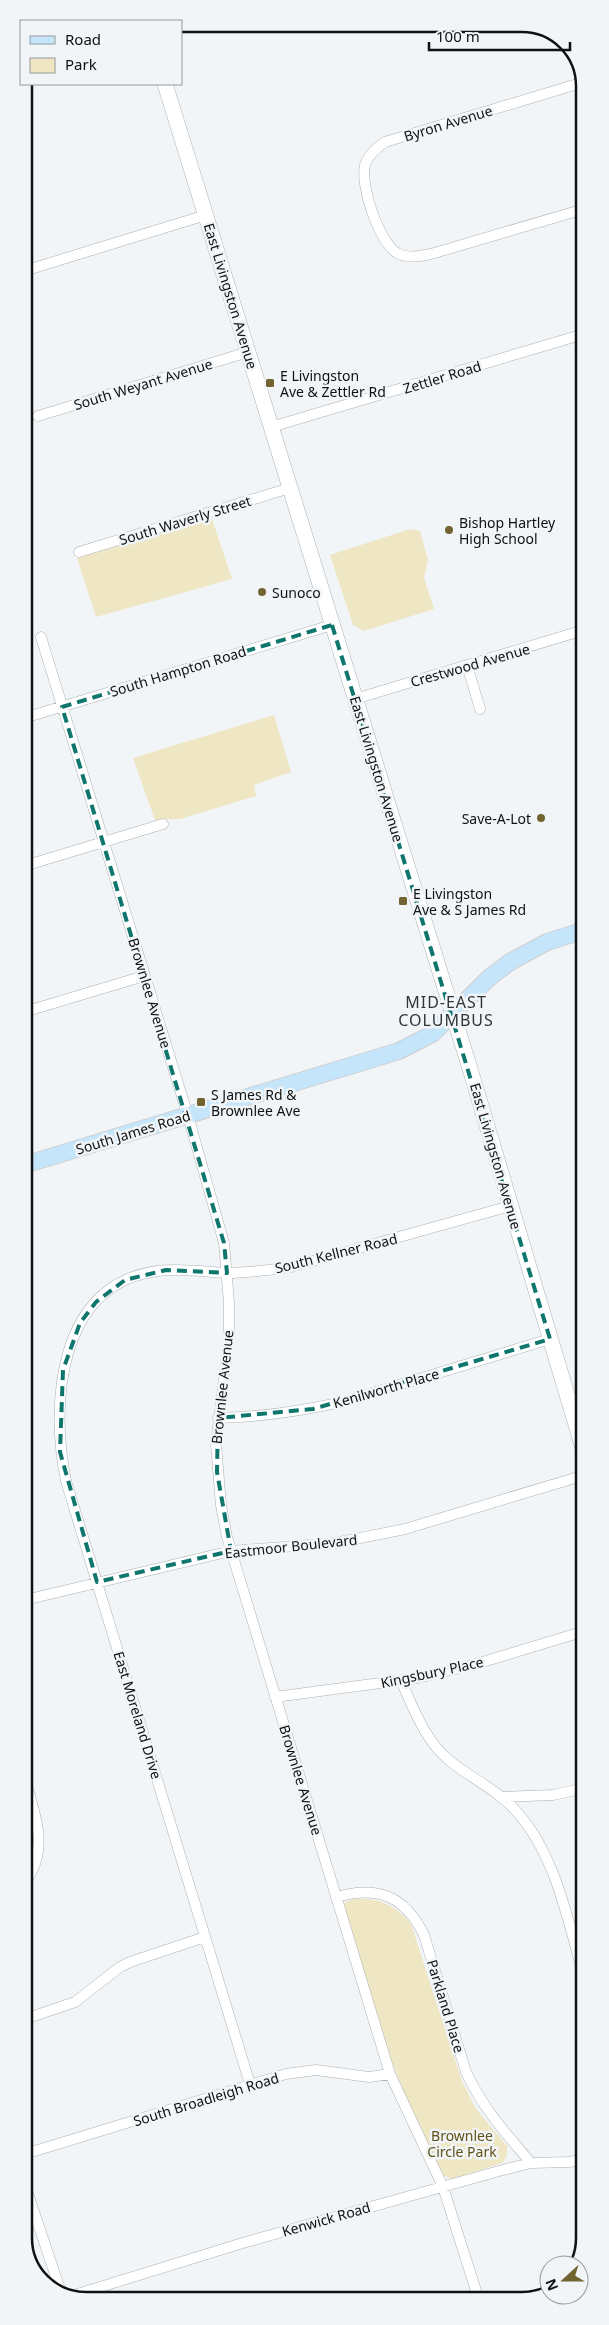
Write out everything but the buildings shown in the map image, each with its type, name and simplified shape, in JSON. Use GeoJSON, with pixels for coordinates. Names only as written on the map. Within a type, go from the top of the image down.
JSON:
{"type":"FeatureCollection","features":[{"type":"Feature","properties":{"kind":"main road","name":"East Livingston Avenue"},"geometry":{"type":"LineString","coordinates":[[165,85],[453,1013],[576,1425]]}},
{"type":"Feature","properties":{"kind":"main road","name":"South James Road"},"geometry":{"type":"LineString","coordinates":[[32,1163],[399,1051],[432,1034],[490,978],[510,962],[547,942],[576,933]]}},
{"type":"Feature","properties":{"kind":"street","name":"Byron Avenue"},"geometry":{"type":"LineString","coordinates":[[576,84],[394,139],[377,147],[371,154],[364,172],[364,182],[383,239],[399,254],[409,257],[431,254],[576,211]]}},
{"type":"Feature","properties":{"kind":"street"},"geometry":{"type":"LineString","coordinates":[[32,269],[206,215]]}},
{"type":"Feature","properties":{"kind":"street","name":"Zettler Road"},"geometry":{"type":"LineString","coordinates":[[271,428],[576,336]]}},
{"type":"Feature","properties":{"kind":"street","name":"South Weyant Avenue"},"geometry":{"type":"LineString","coordinates":[[38,416],[248,352]]}},
{"type":"Feature","properties":{"kind":"street","name":"South Waverly Street"},"geometry":{"type":"LineString","coordinates":[[79,552],[290,488]]}},
{"type":"Feature","properties":{"kind":"street","name":"South Hampton Road"},"geometry":{"type":"LineString","coordinates":[[32,716],[332,625]]}},
{"type":"Feature","properties":{"kind":"street","name":"Crestwood Avenue"},"geometry":{"type":"LineString","coordinates":[[355,699],[576,632]]}},
{"type":"Feature","properties":{"kind":"street","name":"Brownlee Avenue"},"geometry":{"type":"LineString","coordinates":[[42,637],[188,1116],[224,1243],[230,1303],[229,1337],[216,1444],[221,1505],[231,1550],[390,2074],[444,2187],[477,2292]]}},
{"type":"Feature","properties":{"kind":"street"},"geometry":{"type":"LineString","coordinates":[[467,665],[480,709]]}},
{"type":"Feature","properties":{"kind":"street"},"geometry":{"type":"LineString","coordinates":[[32,864],[163,824]]}},
{"type":"Feature","properties":{"kind":"street"},"geometry":{"type":"LineString","coordinates":[[32,1010],[144,976]]}},
{"type":"Feature","properties":{"kind":"street","name":"South Kellner Road"},"geometry":{"type":"LineString","coordinates":[[71,1343],[80,1323],[96,1302],[109,1290],[131,1277],[166,1270],[227,1273],[259,1272],[290,1267],[510,1206]]}},
{"type":"Feature","properties":{"kind":"street","name":"Kenilworth Place"},"geometry":{"type":"LineString","coordinates":[[218,1418],[260,1417],[313,1409],[346,1401],[550,1339]]}},
{"type":"Feature","properties":{"kind":"street","name":"East Moreland Drive"},"geometry":{"type":"LineString","coordinates":[[71,1343],[60,1385],[58,1429],[60,1452],[66,1481],[250,2084]]}},
{"type":"Feature","properties":{"kind":"street","name":"Eastmoor Boulevard"},"geometry":{"type":"LineString","coordinates":[[32,1598],[231,1550],[335,1543],[397,1531],[576,1478]]}},
{"type":"Feature","properties":{"kind":"street","name":"Kingsbury Place"},"geometry":{"type":"LineString","coordinates":[[275,1697],[400,1681],[476,1664],[576,1634]]}},
{"type":"Feature","properties":{"kind":"street"},"geometry":{"type":"LineString","coordinates":[[400,1681],[436,1748],[450,1761],[503,1797],[518,1813],[545,1854],[554,1877],[576,1950]]}},
{"type":"Feature","properties":{"kind":"street"},"geometry":{"type":"LineString","coordinates":[[503,1797],[553,1795],[576,1790]]}},
{"type":"Feature","properties":{"kind":"street"},"geometry":{"type":"LineString","coordinates":[[32,1804],[39,1828],[40,1840],[36,1864],[32,1871]]}},
{"type":"Feature","properties":{"kind":"street","name":"Parkland Place"},"geometry":{"type":"LineString","coordinates":[[336,1897],[361,1892],[379,1893],[394,1899],[407,1908],[417,1921],[424,1935],[466,2072],[474,2090],[495,2121],[531,2164]]}},
{"type":"Feature","properties":{"kind":"street"},"geometry":{"type":"LineString","coordinates":[[32,2017],[74,2002],[120,1967],[130,1962],[205,1937]]}},
{"type":"Feature","properties":{"kind":"street","name":"South Broadleigh Road"},"geometry":{"type":"LineString","coordinates":[[32,2152],[286,2074],[316,2070],[369,2078],[390,2074]]}},
{"type":"Feature","properties":{"kind":"street","name":"Kenwick Road"},"geometry":{"type":"LineString","coordinates":[[84,2292],[246,2242],[444,2187],[531,2164],[576,2160]]}},
{"type":"Feature","properties":{"kind":"street"},"geometry":{"type":"LineString","coordinates":[[32,2205],[59,2285]]}},
{"type":"Feature","properties":{"kind":"highlighted area"},"geometry":{"type":"Polygon","coordinates":[[[332,625],[550,1339],[313,1409],[218,1418],[217,1472],[231,1551],[97,1582],[60,1452],[63,1370],[80,1323],[96,1302],[125,1280],[166,1270],[227,1273],[224,1243],[62,707],[332,625]]]}},
{"type":"Feature","properties":{"kind":"green space"},"geometry":{"type":"Polygon","coordinates":[[[212,519],[232,579],[96,617],[77,558],[212,519]]]}},
{"type":"Feature","properties":{"kind":"green space"},"geometry":{"type":"Polygon","coordinates":[[[410,529],[420,531],[428,560],[424,578],[434,609],[364,631],[353,625],[330,555],[410,529]]]}},
{"type":"Feature","properties":{"kind":"green space"},"geometry":{"type":"Polygon","coordinates":[[[274,715],[291,772],[254,785],[256,796],[180,819],[155,820],[133,758],[274,715]]]}},
{"type":"Feature","properties":{"kind":"green space","name":"Brownlee Circle Park"},"geometry":{"type":"Polygon","coordinates":[[[354,1899],[371,1899],[393,1907],[411,1924],[462,2081],[476,2109],[507,2146],[507,2156],[502,2163],[452,2179],[444,2176],[415,2119],[390,2057],[343,1906],[345,1902],[354,1899]]]}},
{"type":"Feature","properties":{"kind":"place","name":"E Livingston Ave & Zettler Rd"},"geometry":{"type":"Point","coordinates":[270,383]}},
{"type":"Feature","properties":{"kind":"place","name":"Bishop Hartley High School"},"geometry":{"type":"Point","coordinates":[449,530]}},
{"type":"Feature","properties":{"kind":"place","name":"Sunoco"},"geometry":{"type":"Point","coordinates":[262,592]}},
{"type":"Feature","properties":{"kind":"place","name":"Save-A-Lot"},"geometry":{"type":"Point","coordinates":[541,818]}},
{"type":"Feature","properties":{"kind":"place","name":"E Livingston Ave & S James Rd"},"geometry":{"type":"Point","coordinates":[403,901]}},
{"type":"Feature","properties":{"kind":"place","name":"S James Rd & Brownlee Ave"},"geometry":{"type":"Point","coordinates":[201,1102]}},
{"type":"Feature","properties":{"kind":"district","name":"MID-EAST COLUMBUS"},"geometry":{"type":"Point","coordinates":[446,1011]}}]}
